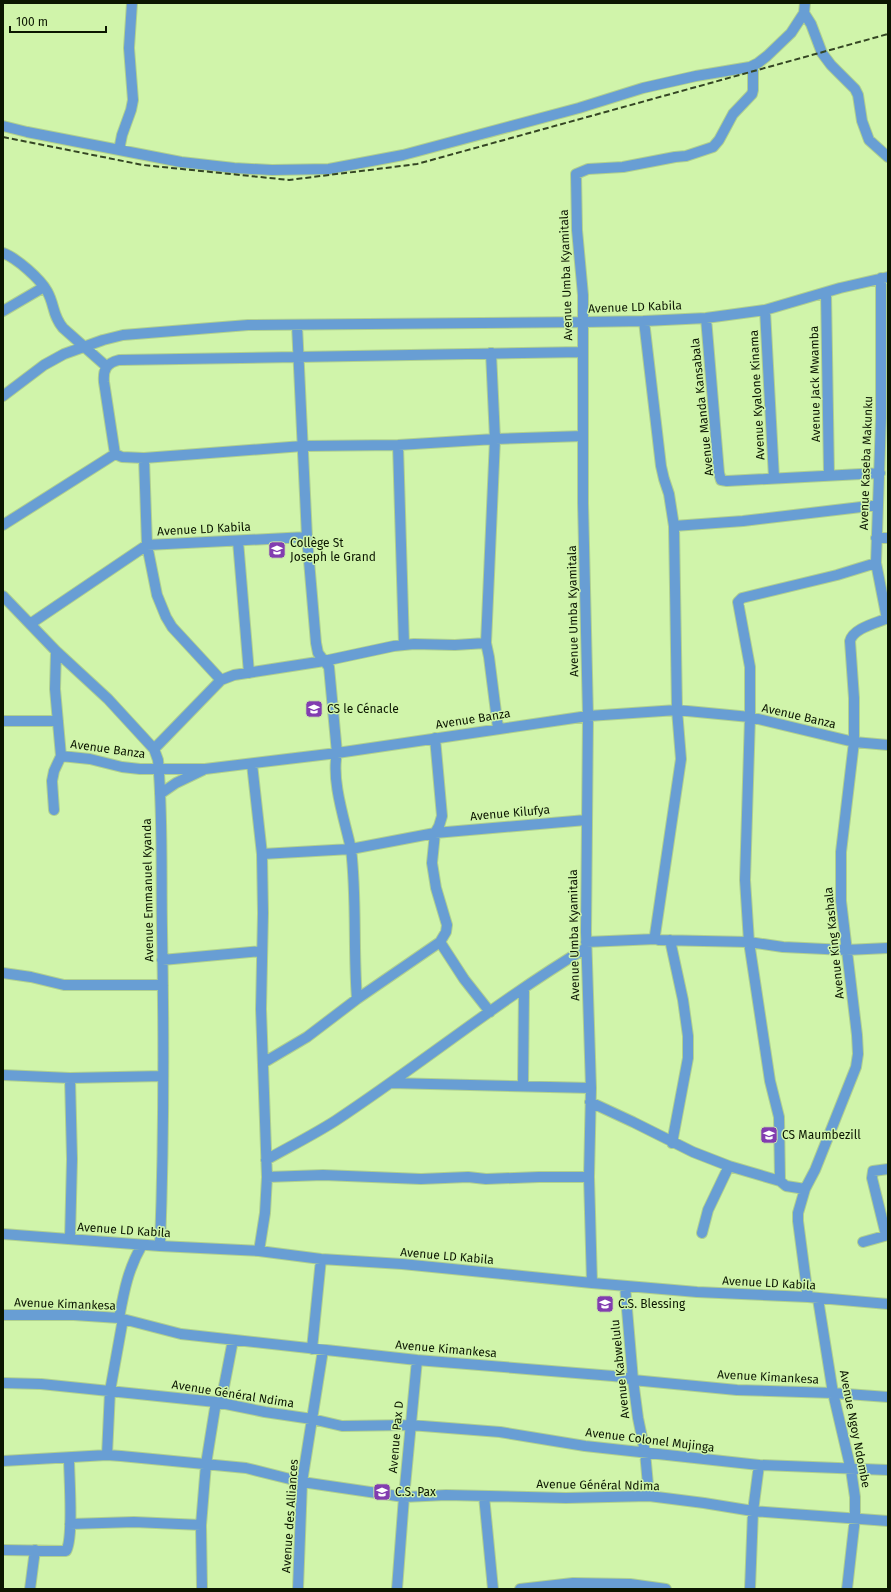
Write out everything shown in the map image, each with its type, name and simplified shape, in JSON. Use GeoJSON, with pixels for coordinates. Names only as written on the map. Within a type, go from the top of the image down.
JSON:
{"type":"FeatureCollection","features":[{"type":"Feature","properties":{"kind":"street"},"geometry":{"type":"LineString","coordinates":[[119,150],[122,135],[131,110],[132,100],[129,48],[132,3]]}},
{"type":"Feature","properties":{"kind":"street"},"geometry":{"type":"LineString","coordinates":[[3,126],[181,162],[234,168],[272,170],[328,169],[403,156],[579,108],[643,88],[696,76],[741,70],[753,66],[767,56],[791,33],[804,8]]}},
{"type":"Feature","properties":{"kind":"street"},"geometry":{"type":"LineString","coordinates":[[804,8],[822,52],[831,65],[858,95],[862,121],[869,140],[888,157]]}},
{"type":"Feature","properties":{"kind":"street","name":"Avenue Umba Kyamitala"},"geometry":{"type":"LineString","coordinates":[[592,1283],[589,1177],[591,1088],[586,945],[588,716],[583,436],[583,322],[577,223],[576,174],[588,169],[624,167],[686,156],[713,146],[719,140],[733,114],[752,94],[753,66]]}},
{"type":"Feature","properties":{"kind":"street"},"geometry":{"type":"LineString","coordinates":[[3,253],[16,260],[44,287],[50,297],[58,322],[106,366]]}},
{"type":"Feature","properties":{"kind":"street","name":"Avenue LD Kabila"},"geometry":{"type":"LineString","coordinates":[[3,396],[54,359],[76,349],[123,335],[248,325],[583,322],[706,318],[765,310],[885,277]]}},
{"type":"Feature","properties":{"kind":"street","name":"Avenue Kaseba Makunku"},"geometry":{"type":"LineString","coordinates":[[885,277],[882,308],[880,473],[876,563],[887,619]]}},
{"type":"Feature","properties":{"kind":"street"},"geometry":{"type":"LineString","coordinates":[[3,310],[44,287]]}},
{"type":"Feature","properties":{"kind":"street","name":"Avenue Jack Mwamba"},"geometry":{"type":"LineString","coordinates":[[826,293],[829,475]]}},
{"type":"Feature","properties":{"kind":"street","name":"Avenue Kyalone Kinama"},"geometry":{"type":"LineString","coordinates":[[765,310],[774,478]]}},
{"type":"Feature","properties":{"kind":"street","name":"Avenue Manda Kansabala"},"geometry":{"type":"LineString","coordinates":[[706,318],[719,478],[724,481],[880,473]]}},
{"type":"Feature","properties":{"kind":"street"},"geometry":{"type":"LineString","coordinates":[[644,321],[661,466],[669,494],[674,526],[678,710],[681,759],[655,935],[656,939]]}},
{"type":"Feature","properties":{"kind":"street"},"geometry":{"type":"LineString","coordinates":[[297,325],[307,537],[316,644],[318,653],[329,668],[337,753],[335,763],[336,779],[351,849],[353,868],[354,943],[357,999]]}},
{"type":"Feature","properties":{"kind":"street"},"geometry":{"type":"LineString","coordinates":[[115,454],[103,374],[106,366],[111,362],[119,360],[582,352]]}},
{"type":"Feature","properties":{"kind":"street"},"geometry":{"type":"LineString","coordinates":[[491,353],[494,439],[486,643],[498,728]]}},
{"type":"Feature","properties":{"kind":"street"},"geometry":{"type":"LineString","coordinates":[[115,454],[122,457],[144,458],[303,446],[398,445],[494,439],[583,436]]}},
{"type":"Feature","properties":{"kind":"street"},"geometry":{"type":"LineString","coordinates":[[398,445],[404,645]]}},
{"type":"Feature","properties":{"kind":"street"},"geometry":{"type":"LineString","coordinates":[[3,525],[115,454]]}},
{"type":"Feature","properties":{"kind":"street"},"geometry":{"type":"LineString","coordinates":[[144,458],[147,545],[158,595],[166,617],[172,627],[221,680]]}},
{"type":"Feature","properties":{"kind":"street"},"geometry":{"type":"LineString","coordinates":[[674,526],[743,521],[878,505]]}},
{"type":"Feature","properties":{"kind":"street","name":"Avenue LD Kabila"},"geometry":{"type":"LineString","coordinates":[[30,624],[147,545],[307,537]]}},
{"type":"Feature","properties":{"kind":"street"},"geometry":{"type":"LineString","coordinates":[[876,538],[888,538]]}},
{"type":"Feature","properties":{"kind":"street"},"geometry":{"type":"LineString","coordinates":[[238,541],[248,673]]}},
{"type":"Feature","properties":{"kind":"street"},"geometry":{"type":"LineString","coordinates":[[780,1181],[779,1117],[770,1081],[750,942],[745,880],[750,667],[739,600],[745,597],[837,575],[876,563]]}},
{"type":"Feature","properties":{"kind":"street","name":"Avenue Emmanuel Kyanda"},"geometry":{"type":"LineString","coordinates":[[3,596],[56,650],[108,699],[154,750],[158,768],[160,794],[163,984],[163,1161],[160,1246]]}},
{"type":"Feature","properties":{"kind":"street","name":"Avenue King Kashala"},"geometry":{"type":"LineString","coordinates":[[808,1297],[798,1213],[805,1189],[815,1170],[856,1067],[858,1054],[841,901],[841,852],[854,742],[855,716],[851,637],[859,630],[887,619]]}},
{"type":"Feature","properties":{"kind":"street"},"geometry":{"type":"LineString","coordinates":[[154,750],[221,680],[248,673],[404,645],[455,645],[486,643]]}},
{"type":"Feature","properties":{"kind":"street"},"geometry":{"type":"LineString","coordinates":[[54,810],[52,781],[54,771],[62,756],[55,689],[56,650]]}},
{"type":"Feature","properties":{"kind":"street","name":"Avenue Banza"},"geometry":{"type":"LineString","coordinates":[[62,756],[90,759],[122,767],[140,769],[205,769],[337,753],[498,728],[588,716],[678,710],[750,717],[854,742],[888,745]]}},
{"type":"Feature","properties":{"kind":"street"},"geometry":{"type":"LineString","coordinates":[[3,721],[58,721]]}},
{"type":"Feature","properties":{"kind":"street"},"geometry":{"type":"LineString","coordinates":[[263,1063],[307,1037],[357,999],[440,942],[446,932],[447,925],[436,888],[432,863],[435,833],[442,816],[435,738]]}},
{"type":"Feature","properties":{"kind":"street"},"geometry":{"type":"LineString","coordinates":[[252,764],[262,854],[263,913],[261,972],[267,1177],[265,1214],[259,1251]]}},
{"type":"Feature","properties":{"kind":"street"},"geometry":{"type":"LineString","coordinates":[[160,794],[176,783],[205,769]]}},
{"type":"Feature","properties":{"kind":"street","name":"Avenue Kilufya"},"geometry":{"type":"LineString","coordinates":[[262,854],[351,849],[435,833],[586,820]]}},
{"type":"Feature","properties":{"kind":"street"},"geometry":{"type":"LineString","coordinates":[[266,1160],[334,1122],[586,945],[656,939],[750,942],[783,947],[846,950],[888,948]]}},
{"type":"Feature","properties":{"kind":"street"},"geometry":{"type":"LineString","coordinates":[[670,940],[683,1000],[688,1036],[688,1058],[672,1143]]}},
{"type":"Feature","properties":{"kind":"street"},"geometry":{"type":"LineString","coordinates":[[440,942],[464,979],[490,1012]]}},
{"type":"Feature","properties":{"kind":"street"},"geometry":{"type":"LineString","coordinates":[[162,960],[262,952]]}},
{"type":"Feature","properties":{"kind":"street"},"geometry":{"type":"LineString","coordinates":[[3,972],[31,976],[64,985],[163,984]]}},
{"type":"Feature","properties":{"kind":"street"},"geometry":{"type":"LineString","coordinates":[[523,1086],[524,988]]}},
{"type":"Feature","properties":{"kind":"street"},"geometry":{"type":"LineString","coordinates":[[3,1075],[70,1078],[163,1076]]}},
{"type":"Feature","properties":{"kind":"street"},"geometry":{"type":"LineString","coordinates":[[70,1078],[72,1159],[70,1239]]}},
{"type":"Feature","properties":{"kind":"street"},"geometry":{"type":"LineString","coordinates":[[391,1083],[591,1088]]}},
{"type":"Feature","properties":{"kind":"street"},"geometry":{"type":"LineString","coordinates":[[590,1102],[693,1152],[729,1166],[780,1181],[786,1186],[805,1189]]}},
{"type":"Feature","properties":{"kind":"street"},"geometry":{"type":"LineString","coordinates":[[702,1233],[708,1210],[729,1166]]}},
{"type":"Feature","properties":{"kind":"street"},"geometry":{"type":"LineString","coordinates":[[863,1242],[887,1235],[872,1178],[873,1171],[888,1169]]}},
{"type":"Feature","properties":{"kind":"street"},"geometry":{"type":"LineString","coordinates":[[267,1177],[323,1175],[434,1179],[468,1177],[486,1179],[589,1177]]}},
{"type":"Feature","properties":{"kind":"street","name":"Avenue LD Kabila"},"geometry":{"type":"LineString","coordinates":[[3,1234],[160,1246],[259,1251],[320,1259],[402,1264],[625,1286],[697,1292],[808,1297],[888,1304]]}},
{"type":"Feature","properties":{"kind":"street"},"geometry":{"type":"LineString","coordinates":[[107,1455],[110,1391],[124,1289],[130,1269],[142,1244]]}},
{"type":"Feature","properties":{"kind":"street"},"geometry":{"type":"LineString","coordinates":[[312,1349],[320,1259]]}},
{"type":"Feature","properties":{"kind":"street","name":"Avenue Kabwelulu"},"geometry":{"type":"LineString","coordinates":[[625,1286],[633,1380],[638,1418],[645,1452],[649,1496]]}},
{"type":"Feature","properties":{"kind":"street","name":"Avenue Ngoy Ndombe"},"geometry":{"type":"LineString","coordinates":[[818,1298],[833,1393],[851,1470],[855,1497],[847,1589]]}},
{"type":"Feature","properties":{"kind":"street","name":"Avenue Kimankesa"},"geometry":{"type":"LineString","coordinates":[[3,1315],[74,1315],[121,1319],[181,1334],[233,1340],[417,1360],[618,1376],[633,1380],[737,1390],[833,1393],[888,1397]]}},
{"type":"Feature","properties":{"kind":"street"},"geometry":{"type":"LineString","coordinates":[[202,1589],[201,1525],[206,1464],[233,1340]]}},
{"type":"Feature","properties":{"kind":"street","name":"Avenue des Alliances"},"geometry":{"type":"LineString","coordinates":[[298,1589],[302,1482],[323,1350]]}},
{"type":"Feature","properties":{"kind":"street","name":"Avenue Pax D"},"geometry":{"type":"LineString","coordinates":[[397,1589],[410,1425],[417,1360]]}},
{"type":"Feature","properties":{"kind":"street","name":"Avenue Général Ndima"},"geometry":{"type":"LineString","coordinates":[[3,1382],[41,1384],[219,1402],[342,1426],[410,1425]]}},
{"type":"Feature","properties":{"kind":"street","name":"Avenue Colonel Mujinga"},"geometry":{"type":"LineString","coordinates":[[410,1425],[500,1432],[585,1446],[759,1465],[851,1470],[888,1470]]}},
{"type":"Feature","properties":{"kind":"street","name":"Avenue Général Ndima"},"geometry":{"type":"LineString","coordinates":[[3,1461],[107,1455],[246,1468],[302,1482],[404,1497],[446,1495],[566,1498],[649,1496],[753,1511],[888,1520]]}},
{"type":"Feature","properties":{"kind":"street"},"geometry":{"type":"LineString","coordinates":[[3,1550],[66,1551],[70,1524],[69,1458]]}},
{"type":"Feature","properties":{"kind":"street"},"geometry":{"type":"LineString","coordinates":[[750,1589],[753,1511],[759,1465]]}},
{"type":"Feature","properties":{"kind":"street"},"geometry":{"type":"LineString","coordinates":[[484,1496],[493,1589]]}},
{"type":"Feature","properties":{"kind":"street"},"geometry":{"type":"LineString","coordinates":[[70,1524],[134,1522],[201,1525]]}},
{"type":"Feature","properties":{"kind":"street"},"geometry":{"type":"LineString","coordinates":[[30,1589],[35,1550]]}},
{"type":"Feature","properties":{"kind":"street"},"geometry":{"type":"LineString","coordinates":[[520,1589],[573,1582],[630,1584],[666,1589]]}},
{"type":"Feature","properties":{"kind":"railway"},"geometry":{"type":"LineString","coordinates":[[3,137],[143,165],[289,180],[417,164],[888,34]]}},
{"type":"Feature","properties":{"kind":"place","name":"Collège St Joseph le Grand"},"geometry":{"type":"Point","coordinates":[277,550]}},
{"type":"Feature","properties":{"kind":"place","name":"CS le Cénacle"},"geometry":{"type":"Point","coordinates":[314,709]}},
{"type":"Feature","properties":{"kind":"place","name":"CS Maumbezill"},"geometry":{"type":"Point","coordinates":[769,1135]}},
{"type":"Feature","properties":{"kind":"place","name":"C.S. Blessing"},"geometry":{"type":"Point","coordinates":[605,1304]}},
{"type":"Feature","properties":{"kind":"place","name":"C.S. Pax"},"geometry":{"type":"Point","coordinates":[382,1492]}}]}
